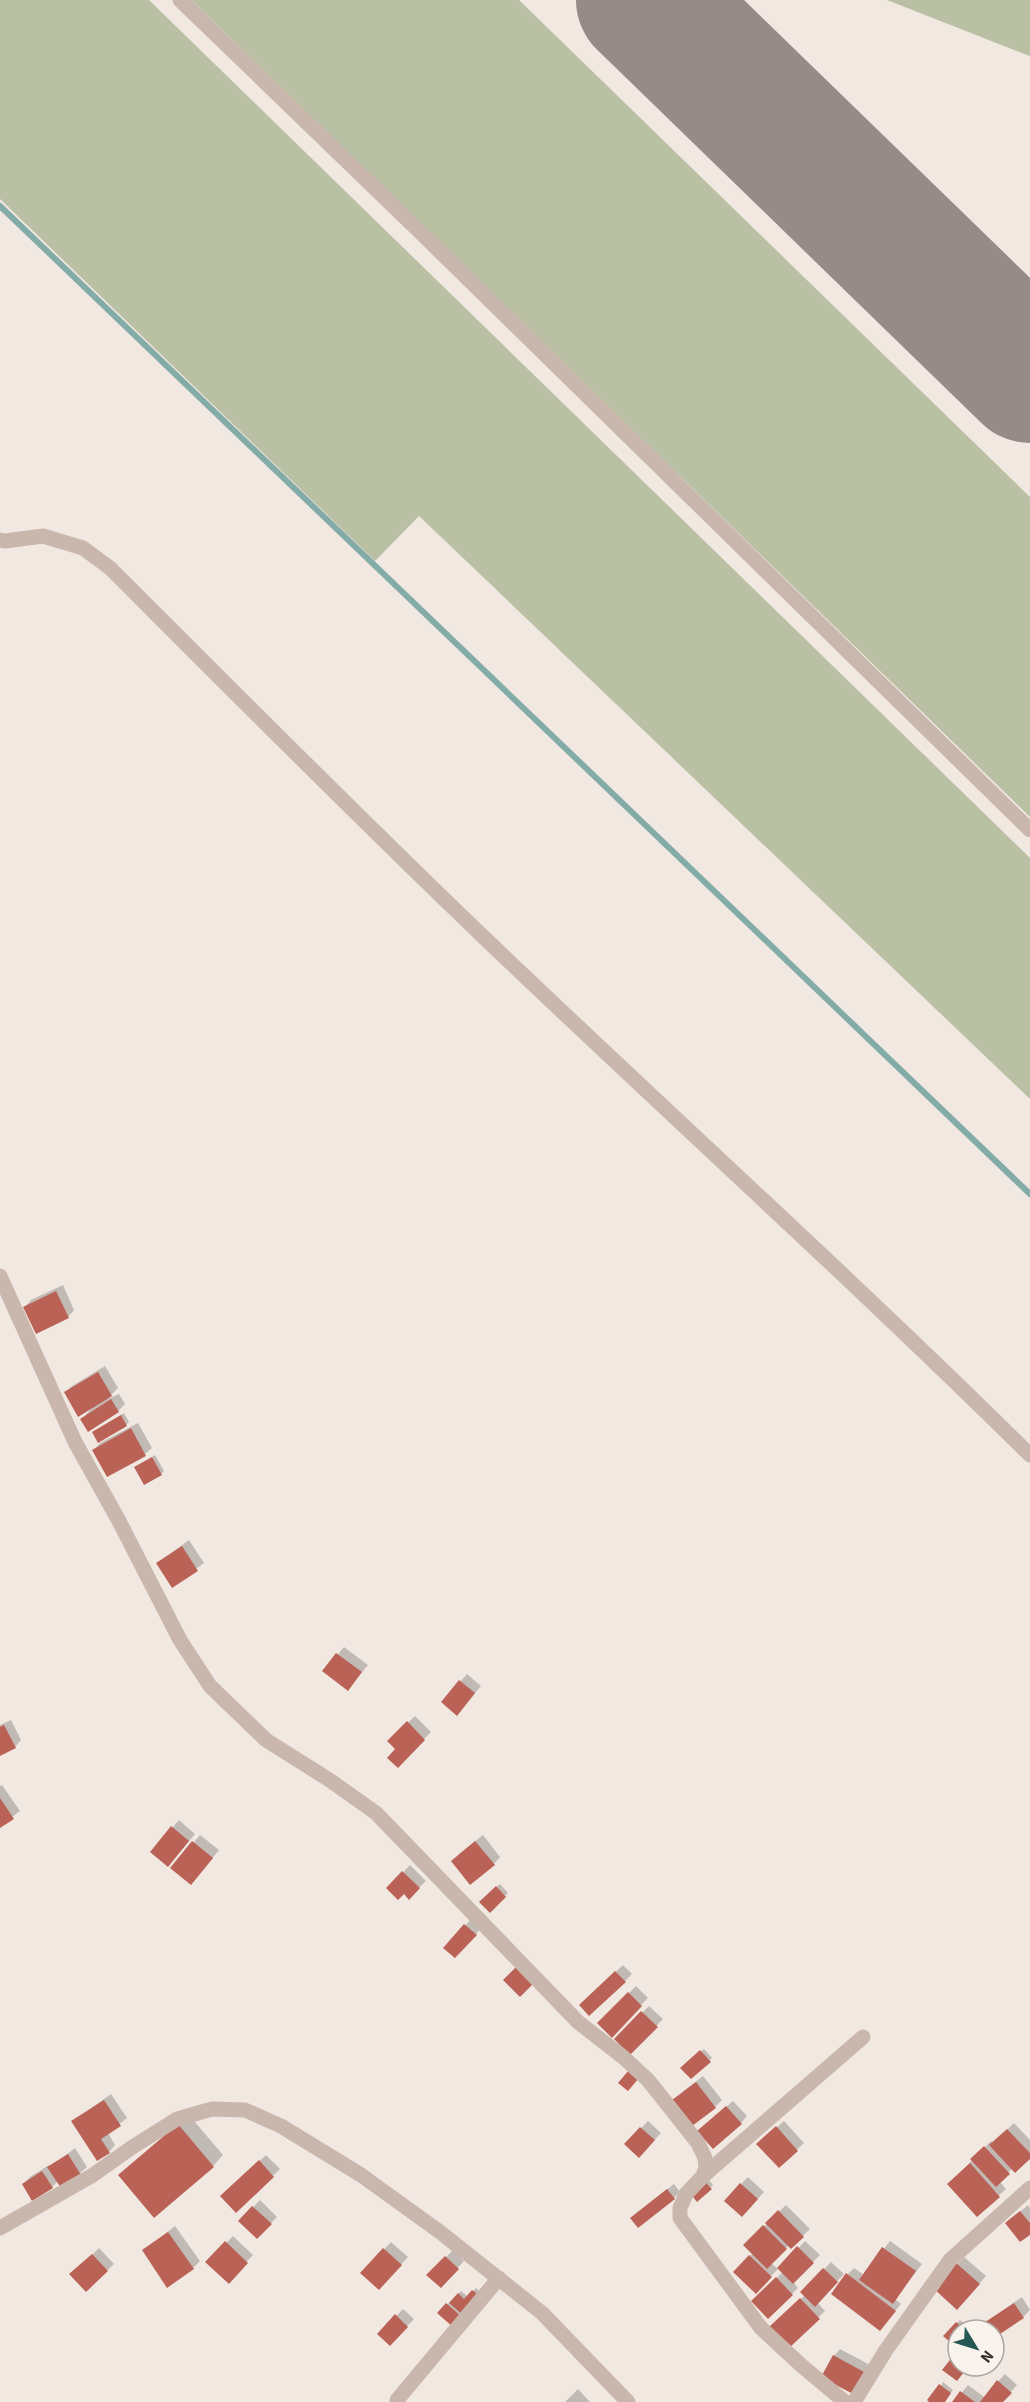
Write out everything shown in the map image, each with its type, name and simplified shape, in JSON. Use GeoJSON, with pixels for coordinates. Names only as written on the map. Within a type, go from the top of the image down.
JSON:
{"type":"FeatureCollection","features":[{"type":"Feature","properties":{"kind":"street"},"geometry":{"type":"LineString","coordinates":[[180,0],[1030,830]]}},
{"type":"Feature","properties":{"kind":"street"},"geometry":{"type":"LineString","coordinates":[[0,540],[43,536],[83,548],[110,568],[260,720],[494,948],[900,1327],[1030,1455]]}},
{"type":"Feature","properties":{"kind":"street"},"geometry":{"type":"LineString","coordinates":[[0,1276],[75,1442],[119,1521],[180,1640],[210,1686],[266,1740],[328,1779],[375,1814],[578,2022],[648,2080],[698,2143],[705,2158],[706,2168],[703,2176]]}},
{"type":"Feature","properties":{"kind":"street"},"geometry":{"type":"LineString","coordinates":[[845,2402],[760,2328],[680,2218],[680,2208],[686,2194],[703,2176],[863,2037]]}},
{"type":"Feature","properties":{"kind":"street"},"geometry":{"type":"LineString","coordinates":[[0,2228],[93,2175],[177,2119],[212,2109],[245,2110],[281,2126],[361,2175],[440,2232],[542,2313],[628,2402]]}},
{"type":"Feature","properties":{"kind":"street"},"geometry":{"type":"LineString","coordinates":[[862,2398],[886,2349],[950,2260],[1030,2188]]}},
{"type":"Feature","properties":{"kind":"street"},"geometry":{"type":"LineString","coordinates":[[397,2400],[499,2278]]}},
{"type":"Feature","properties":{"kind":"green space"},"geometry":{"type":"Polygon","coordinates":[[[0,0],[149,0],[1030,858],[1030,1099],[419,516],[375,561],[0,199],[0,0]]]}},
{"type":"Feature","properties":{"kind":"green space"},"geometry":{"type":"Polygon","coordinates":[[[191,0],[519,0],[1030,497],[1030,817],[191,0]]]}},
{"type":"Feature","properties":{"kind":"green space"},"geometry":{"type":"Polygon","coordinates":[[[887,0],[1030,0],[1030,56],[1014,50],[887,0]]]}},
{"type":"Feature","properties":{"kind":"building"},"geometry":{"type":"Polygon","coordinates":[[[56,1291],[69,1318],[36,1334],[23,1307],[56,1291]]]}},
{"type":"Feature","properties":{"kind":"building"},"geometry":{"type":"Polygon","coordinates":[[[98,1372],[112,1396],[78,1417],[64,1392],[98,1372]]]}},
{"type":"Feature","properties":{"kind":"building"},"geometry":{"type":"Polygon","coordinates":[[[111,1399],[119,1412],[88,1432],[80,1419],[111,1399]]]}},
{"type":"Feature","properties":{"kind":"building"},"geometry":{"type":"Polygon","coordinates":[[[121,1415],[127,1426],[98,1443],[92,1432],[121,1415]]]}},
{"type":"Feature","properties":{"kind":"building"},"geometry":{"type":"Polygon","coordinates":[[[131,1428],[146,1456],[107,1477],[92,1450],[131,1428]]]}},
{"type":"Feature","properties":{"kind":"building"},"geometry":{"type":"Polygon","coordinates":[[[152,1457],[162,1475],[144,1485],[134,1467],[152,1457]]]}},
{"type":"Feature","properties":{"kind":"building"},"geometry":{"type":"Polygon","coordinates":[[[182,1546],[198,1571],[172,1588],[156,1563],[182,1546]]]}},
{"type":"Feature","properties":{"kind":"building"},"geometry":{"type":"Polygon","coordinates":[[[336,1653],[362,1672],[348,1691],[322,1671],[336,1653]]]}},
{"type":"Feature","properties":{"kind":"building"},"geometry":{"type":"Polygon","coordinates":[[[459,1680],[475,1693],[457,1716],[441,1702],[459,1680]]]}},
{"type":"Feature","properties":{"kind":"building"},"geometry":{"type":"Polygon","coordinates":[[[407,1721],[425,1740],[398,1768],[387,1758],[395,1749],[387,1741],[407,1721]]]}},
{"type":"Feature","properties":{"kind":"building"},"geometry":{"type":"Polygon","coordinates":[[[4,1725],[16,1748],[0,1756],[0,1727],[4,1725]]]}},
{"type":"Feature","properties":{"kind":"building"},"geometry":{"type":"Polygon","coordinates":[[[0,1798],[14,1819],[0,1828],[0,1798]]]}},
{"type":"Feature","properties":{"kind":"building"},"geometry":{"type":"Polygon","coordinates":[[[171,1826],[189,1841],[168,1867],[150,1852],[171,1826]]]}},
{"type":"Feature","properties":{"kind":"building"},"geometry":{"type":"Polygon","coordinates":[[[192,1841],[213,1858],[191,1885],[170,1868],[192,1841]]]}},
{"type":"Feature","properties":{"kind":"building"},"geometry":{"type":"Polygon","coordinates":[[[475,1841],[495,1865],[470,1885],[451,1861],[475,1841]]]}},
{"type":"Feature","properties":{"kind":"building"},"geometry":{"type":"Polygon","coordinates":[[[402,1871],[420,1888],[409,1900],[404,1894],[398,1900],[386,1888],[402,1871]]]}},
{"type":"Feature","properties":{"kind":"building"},"geometry":{"type":"Polygon","coordinates":[[[496,1886],[506,1897],[490,1913],[479,1902],[496,1886]]]}},
{"type":"Feature","properties":{"kind":"building"},"geometry":{"type":"Polygon","coordinates":[[[464,1924],[477,1935],[455,1958],[443,1948],[464,1924]]]}},
{"type":"Feature","properties":{"kind":"building"},"geometry":{"type":"Polygon","coordinates":[[[519,1964],[536,1981],[520,1997],[503,1980],[519,1964]]]}},
{"type":"Feature","properties":{"kind":"building"},"geometry":{"type":"Polygon","coordinates":[[[615,1971],[626,1982],[589,2016],[579,2005],[615,1971]]]}},
{"type":"Feature","properties":{"kind":"building"},"geometry":{"type":"Polygon","coordinates":[[[628,1992],[642,2006],[612,2038],[597,2023],[628,1992]]]}},
{"type":"Feature","properties":{"kind":"building"},"geometry":{"type":"Polygon","coordinates":[[[641,2011],[658,2027],[630,2055],[614,2039],[641,2011]]]}},
{"type":"Feature","properties":{"kind":"building"},"geometry":{"type":"Polygon","coordinates":[[[700,2050],[711,2062],[691,2079],[680,2068],[700,2050]]]}},
{"type":"Feature","properties":{"kind":"building"},"geometry":{"type":"Polygon","coordinates":[[[629,2070],[639,2078],[628,2091],[618,2083],[629,2070]]]}},
{"type":"Feature","properties":{"kind":"building"},"geometry":{"type":"Polygon","coordinates":[[[696,2082],[716,2108],[692,2126],[672,2100],[696,2082]]]}},
{"type":"Feature","properties":{"kind":"building"},"geometry":{"type":"Polygon","coordinates":[[[104,2100],[121,2126],[101,2139],[110,2153],[97,2161],[71,2121],[104,2100]]]}},
{"type":"Feature","properties":{"kind":"building"},"geometry":{"type":"Polygon","coordinates":[[[726,2106],[742,2124],[713,2149],[697,2131],[726,2106]]]}},
{"type":"Feature","properties":{"kind":"building"},"geometry":{"type":"Polygon","coordinates":[[[178,2124],[214,2167],[154,2218],[118,2175],[178,2124]]]}},
{"type":"Feature","properties":{"kind":"building"},"geometry":{"type":"Polygon","coordinates":[[[776,2126],[798,2151],[779,2168],[756,2144],[776,2126]]]}},
{"type":"Feature","properties":{"kind":"building"},"geometry":{"type":"Polygon","coordinates":[[[640,2127],[655,2140],[639,2158],[624,2144],[640,2127]]]}},
{"type":"Feature","properties":{"kind":"building"},"geometry":{"type":"Polygon","coordinates":[[[1007,2129],[1030,2153],[1030,2159],[1015,2173],[989,2145],[1007,2129]]]}},
{"type":"Feature","properties":{"kind":"building"},"geometry":{"type":"Polygon","coordinates":[[[984,2146],[1010,2174],[996,2187],[970,2159],[984,2146]]]}},
{"type":"Feature","properties":{"kind":"building"},"geometry":{"type":"Polygon","coordinates":[[[68,2154],[81,2175],[61,2188],[47,2167],[68,2154]]]}},
{"type":"Feature","properties":{"kind":"building"},"geometry":{"type":"Polygon","coordinates":[[[259,2160],[274,2177],[236,2213],[220,2196],[259,2160]]]}},
{"type":"Feature","properties":{"kind":"building"},"geometry":{"type":"Polygon","coordinates":[[[970,2163],[1000,2197],[977,2217],[947,2184],[970,2163]]]}},
{"type":"Feature","properties":{"kind":"building"},"geometry":{"type":"Polygon","coordinates":[[[42,2171],[53,2188],[32,2201],[22,2184],[42,2171]]]}},
{"type":"Feature","properties":{"kind":"building"},"geometry":{"type":"Polygon","coordinates":[[[704,2181],[712,2189],[697,2202],[690,2193],[704,2181]]]}},
{"type":"Feature","properties":{"kind":"building"},"geometry":{"type":"Polygon","coordinates":[[[740,2183],[758,2199],[742,2217],[724,2201],[740,2183]]]}},
{"type":"Feature","properties":{"kind":"building"},"geometry":{"type":"Polygon","coordinates":[[[667,2189],[675,2199],[638,2228],[630,2218],[667,2189]]]}},
{"type":"Feature","properties":{"kind":"building"},"geometry":{"type":"Polygon","coordinates":[[[252,2206],[272,2224],[257,2239],[238,2221],[252,2206]]]}},
{"type":"Feature","properties":{"kind":"building"},"geometry":{"type":"Polygon","coordinates":[[[778,2210],[804,2237],[791,2249],[765,2223],[778,2210]]]}},
{"type":"Feature","properties":{"kind":"building"},"geometry":{"type":"Polygon","coordinates":[[[1020,2211],[1030,2223],[1030,2235],[1020,2242],[1005,2223],[1020,2211]]]}},
{"type":"Feature","properties":{"kind":"building"},"geometry":{"type":"Polygon","coordinates":[[[763,2225],[787,2249],[767,2269],[743,2245],[763,2225]]]}},
{"type":"Feature","properties":{"kind":"building"},"geometry":{"type":"Polygon","coordinates":[[[168,2232],[194,2269],[167,2288],[142,2250],[168,2232]]]}},
{"type":"Feature","properties":{"kind":"building"},"geometry":{"type":"Polygon","coordinates":[[[225,2241],[248,2263],[229,2284],[205,2262],[225,2241]]]}},
{"type":"Feature","properties":{"kind":"building"},"geometry":{"type":"Polygon","coordinates":[[[797,2246],[814,2263],[793,2284],[777,2268],[797,2246]]]}},
{"type":"Feature","properties":{"kind":"building"},"geometry":{"type":"Polygon","coordinates":[[[882,2247],[916,2271],[893,2304],[859,2280],[882,2247]]]}},
{"type":"Feature","properties":{"kind":"building"},"geometry":{"type":"Polygon","coordinates":[[[383,2248],[402,2265],[379,2290],[360,2273],[383,2248]]]}},
{"type":"Feature","properties":{"kind":"building"},"geometry":{"type":"Polygon","coordinates":[[[92,2254],[108,2271],[86,2292],[69,2274],[92,2254]]]}},
{"type":"Feature","properties":{"kind":"building"},"geometry":{"type":"Polygon","coordinates":[[[749,2255],[772,2277],[756,2294],[733,2272],[749,2255]]]}},
{"type":"Feature","properties":{"kind":"building"},"geometry":{"type":"Polygon","coordinates":[[[445,2256],[459,2269],[441,2288],[426,2275],[445,2256]]]}},
{"type":"Feature","properties":{"kind":"building"},"geometry":{"type":"Polygon","coordinates":[[[956,2263],[980,2284],[957,2310],[933,2288],[956,2263]]]}},
{"type":"Feature","properties":{"kind":"building"},"geometry":{"type":"Polygon","coordinates":[[[823,2268],[838,2282],[815,2307],[800,2292],[823,2268]]]}},
{"type":"Feature","properties":{"kind":"building"},"geometry":{"type":"Polygon","coordinates":[[[846,2273],[896,2311],[880,2331],[831,2294],[846,2273]]]}},
{"type":"Feature","properties":{"kind":"building"},"geometry":{"type":"Polygon","coordinates":[[[776,2277],[793,2295],[768,2319],[751,2301],[776,2277]]]}},
{"type":"Feature","properties":{"kind":"building"},"geometry":{"type":"Polygon","coordinates":[[[472,2290],[480,2296],[463,2315],[449,2303],[458,2293],[464,2299],[472,2290]]]}},
{"type":"Feature","properties":{"kind":"building"},"geometry":{"type":"Polygon","coordinates":[[[800,2298],[820,2319],[789,2348],[769,2327],[800,2298]]]}},
{"type":"Feature","properties":{"kind":"building"},"geometry":{"type":"Polygon","coordinates":[[[446,2303],[463,2318],[454,2328],[437,2313],[446,2303]]]}},
{"type":"Feature","properties":{"kind":"building"},"geometry":{"type":"Polygon","coordinates":[[[1014,2303],[1024,2318],[1006,2330],[1006,2318],[991,2318],[1014,2303]]]}},
{"type":"Feature","properties":{"kind":"building"},"geometry":{"type":"Polygon","coordinates":[[[395,2314],[408,2327],[390,2346],[377,2334],[395,2314]]]}},
{"type":"Feature","properties":{"kind":"building"},"geometry":{"type":"Polygon","coordinates":[[[833,2355],[864,2372],[853,2394],[821,2377],[833,2355]]]}},
{"type":"Feature","properties":{"kind":"building"},"geometry":{"type":"Polygon","coordinates":[[[997,2380],[1012,2393],[1003,2402],[980,2402],[997,2380]]]}},
{"type":"Feature","properties":{"kind":"building"},"geometry":{"type":"Polygon","coordinates":[[[939,2384],[951,2393],[945,2402],[929,2402],[927,2400],[939,2384]]]}},
{"type":"Feature","properties":{"kind":"building"},"geometry":{"type":"Polygon","coordinates":[[[960,2391],[975,2402],[952,2402],[960,2391]]]}},
{"type":"Feature","properties":{"kind":"waterway"},"geometry":{"type":"LineString","coordinates":[[0,206],[1030,1194]]}},
{"type":"Feature","properties":{"kind":"runway"},"geometry":{"type":"LineString","coordinates":[[645,0],[1030,374]]}}]}
